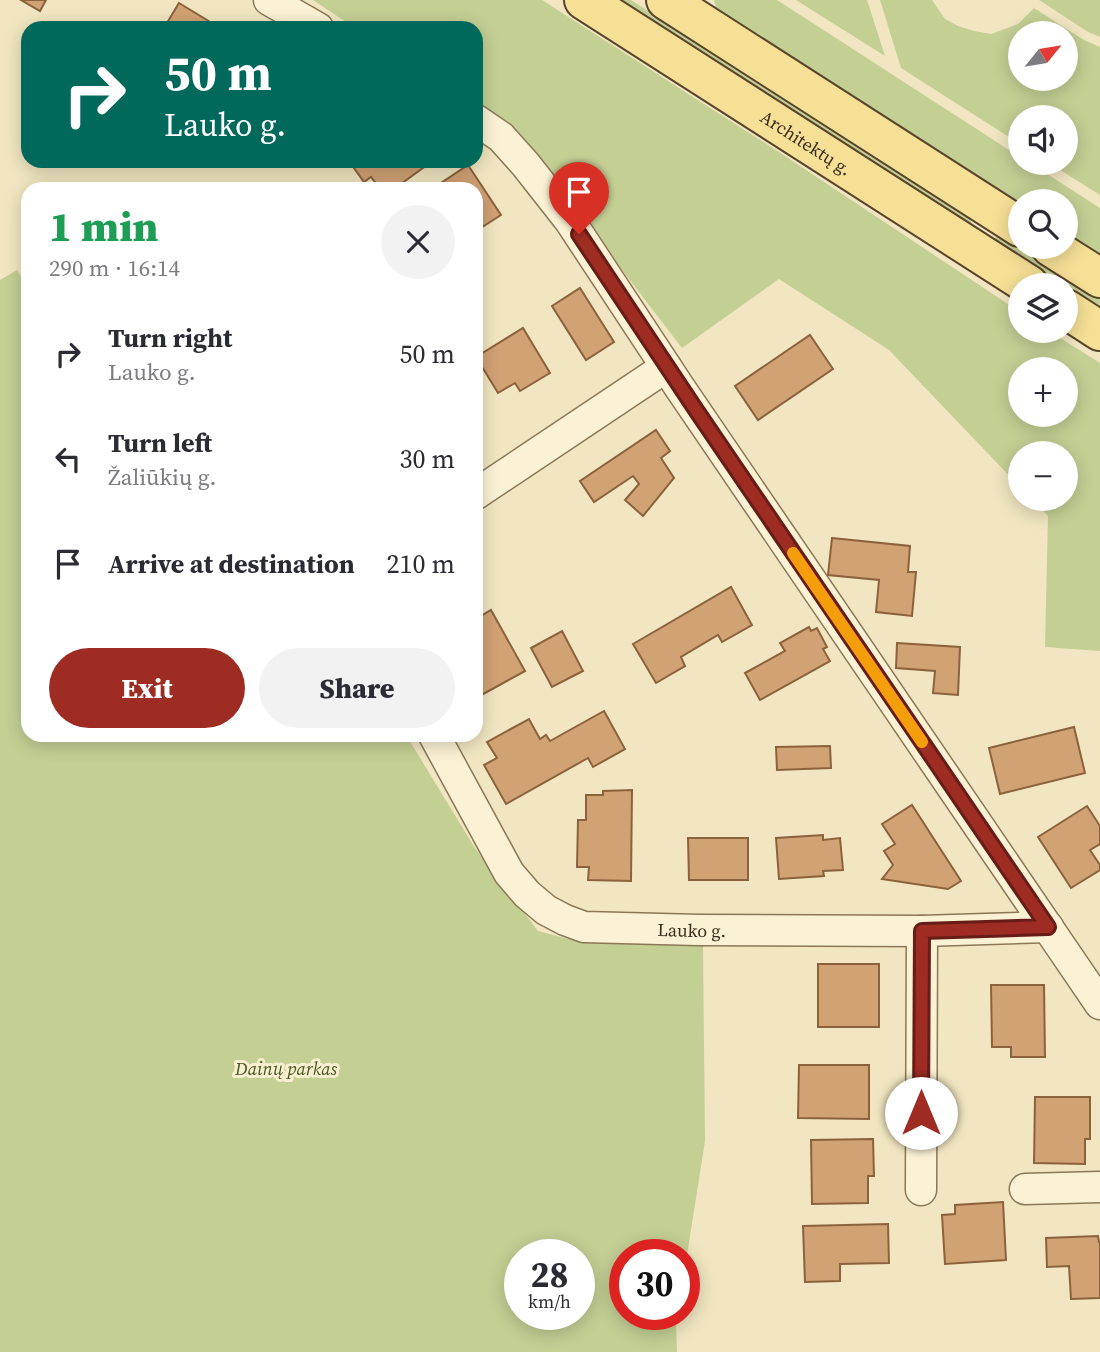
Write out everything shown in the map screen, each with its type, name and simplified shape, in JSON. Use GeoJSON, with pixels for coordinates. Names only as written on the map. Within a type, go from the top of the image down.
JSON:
{"type":"FeatureCollection","features":[{"type":"Feature","properties":{"kind":"main road","name":"Architektų g."},"geometry":{"type":"LineString","coordinates":[[584,0],[1010,273]]}},
{"type":"Feature","properties":{"kind":"main road"},"geometry":{"type":"LineString","coordinates":[[671,1],[1008,219],[973,249]]}},
{"type":"Feature","properties":{"kind":"main road"},"geometry":{"type":"LineString","coordinates":[[1070,259],[1100,278]]}},
{"type":"Feature","properties":{"kind":"main road"},"geometry":{"type":"LineString","coordinates":[[1078,317],[1100,331]]}},
{"type":"Feature","properties":{"kind":"street"},"geometry":{"type":"LineString","coordinates":[[269,0],[306,21]]}},
{"type":"Feature","properties":{"kind":"street"},"geometry":{"type":"LineString","coordinates":[[483,125],[501,137],[527,164],[570,221],[666,367],[1100,1004]]}},
{"type":"Feature","properties":{"kind":"street"},"geometry":{"type":"LineString","coordinates":[[483,489],[666,367]]}},
{"type":"Feature","properties":{"kind":"street","name":"Lauko g."},"geometry":{"type":"LineString","coordinates":[[439,742],[509,873],[527,894],[546,910],[584,927],[922,931],[1048,927]]}},
{"type":"Feature","properties":{"kind":"street"},"geometry":{"type":"LineString","coordinates":[[921,1190],[922,931]]}},
{"type":"Feature","properties":{"kind":"street"},"geometry":{"type":"LineString","coordinates":[[1025,1189],[1100,1186]]}},
{"type":"Feature","properties":{"kind":"green space"},"geometry":{"type":"Polygon","coordinates":[[[313,0],[542,0],[779,152],[1008,304],[1008,343],[1068,343],[1100,363],[1100,651],[1045,647],[1048,516],[1043,511],[1078,511],[1078,441],[1008,441],[1008,474],[889,350],[779,279],[682,348],[513,128],[483,110],[483,21],[344,21],[313,0]]]}},
{"type":"Feature","properties":{"kind":"green space"},"geometry":{"type":"Polygon","coordinates":[[[611,0],[631,0],[969,217],[971,222],[968,226],[611,0]]]}},
{"type":"Feature","properties":{"kind":"green space"},"geometry":{"type":"Polygon","coordinates":[[[714,0],[777,0],[1008,149],[1008,175],[1049,175],[1070,189],[1008,189],[1008,197],[717,12],[714,0]]]}},
{"type":"Feature","properties":{"kind":"green space"},"geometry":{"type":"Polygon","coordinates":[[[796,0],[867,0],[885,56],[796,0]]]}},
{"type":"Feature","properties":{"kind":"green space"},"geometry":{"type":"Polygon","coordinates":[[[880,0],[932,0],[945,19],[958,26],[991,34],[1008,28],[1008,91],[1078,91],[1078,36],[1100,47],[1100,195],[1068,175],[1078,175],[1078,105],[1008,105],[1008,136],[901,68],[880,0]]]}},
{"type":"Feature","properties":{"kind":"green space"},"geometry":{"type":"Polygon","coordinates":[[[1039,0],[1100,0],[1100,37],[1078,25],[1078,21],[1071,21],[1039,0]]]}},
{"type":"Feature","properties":{"kind":"green space"},"geometry":{"type":"Polygon","coordinates":[[[1034,8],[1054,21],[1021,21],[1034,8]]]}},
{"type":"Feature","properties":{"kind":"green space"},"geometry":{"type":"Polygon","coordinates":[[[1078,194],[1100,208],[1100,256],[1078,242],[1078,194]]]}},
{"type":"Feature","properties":{"kind":"green space"},"geometry":{"type":"Polygon","coordinates":[[[999,236],[1008,239],[1008,254],[998,248],[995,238],[999,236]]]}},
{"type":"Feature","properties":{"kind":"green space"},"geometry":{"type":"Polygon","coordinates":[[[1015,259],[1039,259],[1061,273],[1037,273],[1015,259]]]}},
{"type":"Feature","properties":{"kind":"green space","name":"Dainų parkas"},"geometry":{"type":"Polygon","coordinates":[[[17,270],[21,277],[21,742],[410,742],[475,848],[538,931],[583,943],[703,945],[705,1141],[690,1239],[609,1239],[609,1330],[676,1330],[677,1352],[0,1352],[0,280],[17,270]]]}},
{"type":"Feature","properties":{"kind":"green space"},"geometry":{"type":"Polygon","coordinates":[[[1078,284],[1100,298],[1100,313],[1078,299],[1078,284]]]}},
{"type":"Feature","properties":{"kind":"building"},"geometry":{"type":"Polygon","coordinates":[[[21,0],[46,0],[40,11],[21,0]]]}},
{"type":"Feature","properties":{"kind":"building"},"geometry":{"type":"Polygon","coordinates":[[[179,3],[209,21],[168,21],[179,3]]]}},
{"type":"Feature","properties":{"kind":"building"},"geometry":{"type":"Polygon","coordinates":[[[354,168],[423,168],[404,182],[375,182],[371,177],[364,182],[354,168]]]}},
{"type":"Feature","properties":{"kind":"building"},"geometry":{"type":"Polygon","coordinates":[[[464,168],[470,168],[479,182],[442,182],[464,168]]]}},
{"type":"Feature","properties":{"kind":"building"},"geometry":{"type":"Polygon","coordinates":[[[483,188],[501,215],[483,227],[483,188]]]}},
{"type":"Feature","properties":{"kind":"building"},"geometry":{"type":"Polygon","coordinates":[[[580,288],[614,342],[586,360],[552,306],[580,288]]]}},
{"type":"Feature","properties":{"kind":"building"},"geometry":{"type":"Polygon","coordinates":[[[523,328],[550,373],[520,391],[515,383],[498,393],[483,368],[483,353],[523,328]]]}},
{"type":"Feature","properties":{"kind":"building"},"geometry":{"type":"Polygon","coordinates":[[[810,335],[833,369],[758,420],[735,386],[810,335]]]}},
{"type":"Feature","properties":{"kind":"building"},"geometry":{"type":"Polygon","coordinates":[[[656,430],[670,451],[661,458],[674,478],[643,516],[625,500],[639,484],[633,476],[594,502],[580,481],[656,430]]]}},
{"type":"Feature","properties":{"kind":"building"},"geometry":{"type":"Polygon","coordinates":[[[832,538],[910,546],[908,572],[916,572],[912,616],[876,612],[879,580],[828,575],[832,538]]]}},
{"type":"Feature","properties":{"kind":"building"},"geometry":{"type":"Polygon","coordinates":[[[731,587],[752,625],[722,642],[718,635],[681,657],[685,666],[656,683],[633,644],[731,587]]]}},
{"type":"Feature","properties":{"kind":"building"},"geometry":{"type":"Polygon","coordinates":[[[491,610],[525,671],[483,694],[483,615],[491,610]]]}},
{"type":"Feature","properties":{"kind":"building"},"geometry":{"type":"Polygon","coordinates":[[[809,627],[811,631],[817,628],[827,647],[823,649],[830,661],[760,700],[745,673],[785,651],[780,643],[809,627]]]}},
{"type":"Feature","properties":{"kind":"building"},"geometry":{"type":"Polygon","coordinates":[[[562,631],[583,671],[552,687],[531,648],[562,631]]]}},
{"type":"Feature","properties":{"kind":"building"},"geometry":{"type":"Polygon","coordinates":[[[897,643],[960,647],[958,695],[933,693],[935,671],[896,668],[897,643]]]}},
{"type":"Feature","properties":{"kind":"building"},"geometry":{"type":"Polygon","coordinates":[[[604,711],[625,749],[593,767],[588,758],[506,804],[484,765],[497,758],[487,742],[529,719],[540,739],[546,735],[550,741],[604,711]]]}},
{"type":"Feature","properties":{"kind":"building"},"geometry":{"type":"Polygon","coordinates":[[[1074,727],[1085,773],[1000,794],[989,748],[1074,727]]]}},
{"type":"Feature","properties":{"kind":"building"},"geometry":{"type":"Polygon","coordinates":[[[830,746],[831,768],[777,770],[776,747],[830,746]]]}},
{"type":"Feature","properties":{"kind":"building"},"geometry":{"type":"Polygon","coordinates":[[[632,790],[631,881],[588,880],[589,867],[577,867],[578,820],[586,820],[586,795],[603,795],[603,791],[632,790]]]}},
{"type":"Feature","properties":{"kind":"building"},"geometry":{"type":"Polygon","coordinates":[[[912,805],[961,881],[948,889],[882,879],[893,865],[884,851],[895,844],[882,824],[912,805]]]}},
{"type":"Feature","properties":{"kind":"building"},"geometry":{"type":"Polygon","coordinates":[[[1087,806],[1100,826],[1100,844],[1090,850],[1100,865],[1100,870],[1071,888],[1038,837],[1087,806]]]}},
{"type":"Feature","properties":{"kind":"building"},"geometry":{"type":"Polygon","coordinates":[[[823,835],[823,840],[840,838],[843,870],[823,871],[824,876],[779,879],[776,838],[823,835]]]}},
{"type":"Feature","properties":{"kind":"building"},"geometry":{"type":"Polygon","coordinates":[[[688,838],[748,838],[748,880],[689,880],[688,838]]]}},
{"type":"Feature","properties":{"kind":"building"},"geometry":{"type":"Polygon","coordinates":[[[818,964],[879,964],[879,1027],[818,1027],[818,964]]]}},
{"type":"Feature","properties":{"kind":"building"},"geometry":{"type":"Polygon","coordinates":[[[991,985],[1044,985],[1045,1057],[1011,1057],[1011,1047],[992,1047],[991,985]]]}},
{"type":"Feature","properties":{"kind":"building"},"geometry":{"type":"Polygon","coordinates":[[[799,1065],[869,1065],[869,1119],[798,1118],[799,1065]]]}},
{"type":"Feature","properties":{"kind":"building"},"geometry":{"type":"Polygon","coordinates":[[[1035,1097],[1090,1097],[1090,1139],[1085,1139],[1085,1164],[1034,1163],[1035,1097]]]}},
{"type":"Feature","properties":{"kind":"building"},"geometry":{"type":"Polygon","coordinates":[[[873,1139],[874,1176],[868,1176],[868,1203],[812,1204],[811,1140],[873,1139]]]}},
{"type":"Feature","properties":{"kind":"building"},"geometry":{"type":"Polygon","coordinates":[[[1003,1202],[1006,1260],[945,1264],[942,1215],[955,1214],[955,1205],[1003,1202]]]}},
{"type":"Feature","properties":{"kind":"building"},"geometry":{"type":"Polygon","coordinates":[[[888,1224],[889,1263],[840,1264],[840,1281],[805,1282],[803,1226],[888,1224]]]}},
{"type":"Feature","properties":{"kind":"building"},"geometry":{"type":"Polygon","coordinates":[[[1098,1236],[1100,1298],[1071,1299],[1069,1266],[1047,1267],[1046,1238],[1098,1236]]]}},
{"type":"Feature","properties":{"kind":"slow traffic"},"geometry":{"type":"LineString","coordinates":[[793,553],[922,742]]}},
{"type":"Feature","properties":{"kind":"route"},"geometry":{"type":"LineString","coordinates":[[579,234],[1048,927],[922,931],[921,1113]]}}]}
